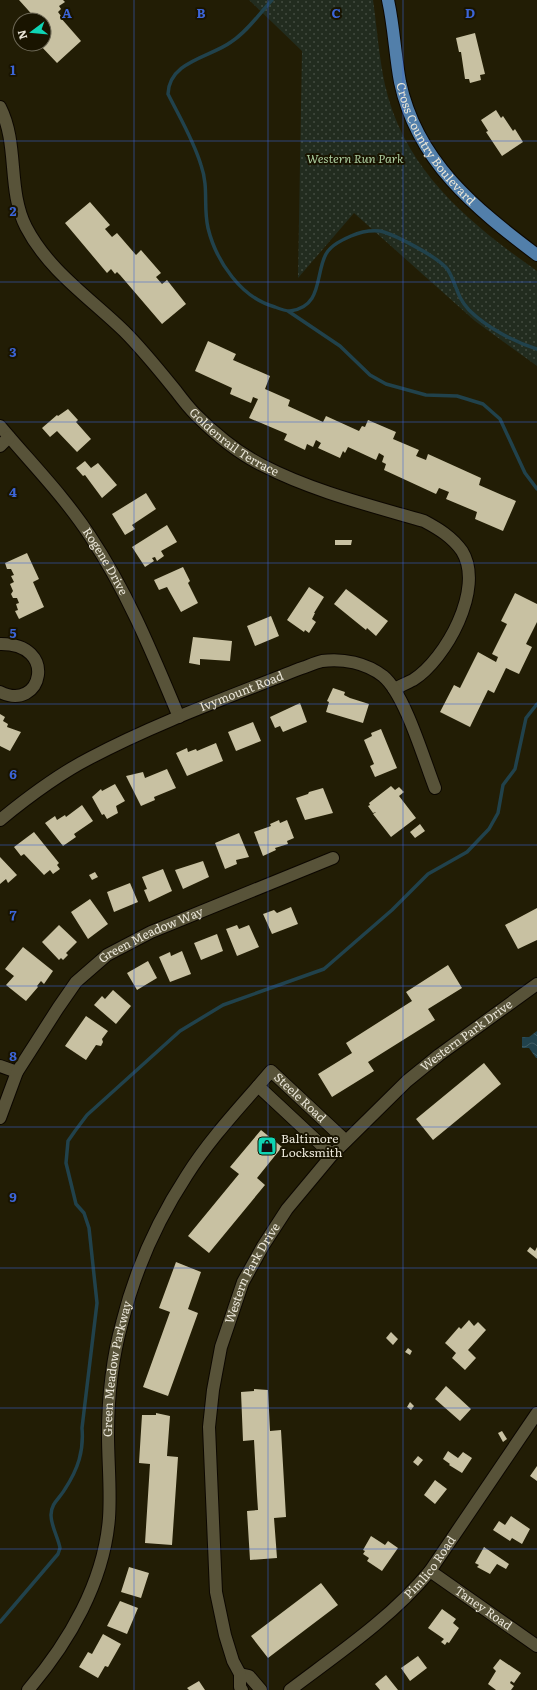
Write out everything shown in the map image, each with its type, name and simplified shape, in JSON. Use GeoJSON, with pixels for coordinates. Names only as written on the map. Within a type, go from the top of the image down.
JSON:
{"type":"FeatureCollection","features":[{"type":"Feature","properties":{"kind":"main road","name":"Cross Country Boulevard"},"geometry":{"type":"LineString","coordinates":[[388,0],[401,82],[407,106],[424,144],[458,190],[487,216],[537,255]]}},
{"type":"Feature","properties":{"kind":"street","name":"Goldenrail Terrace"},"geometry":{"type":"LineString","coordinates":[[0,107],[5,119],[8,133],[20,210],[26,226],[35,242],[59,272],[139,346],[195,415],[239,451],[260,465],[314,488],[424,521],[440,530],[452,540],[462,552],[468,566],[469,584],[466,601],[456,627],[443,650],[425,670],[413,680],[394,689]]}},
{"type":"Feature","properties":{"kind":"street","name":"Rogene Drive"},"geometry":{"type":"LineString","coordinates":[[0,426],[69,506],[116,575],[133,609],[179,718]]}},
{"type":"Feature","properties":{"kind":"street"},"geometry":{"type":"LineString","coordinates":[[0,446],[10,438]]}},
{"type":"Feature","properties":{"kind":"street"},"geometry":{"type":"LineString","coordinates":[[0,644],[12,644],[28,651],[38,667],[38,678],[35,686],[18,696],[7,695],[0,692]]}},
{"type":"Feature","properties":{"kind":"street","name":"Ivymount Road"},"geometry":{"type":"LineString","coordinates":[[0,820],[28,798],[89,758],[130,738],[321,661],[341,660],[358,663],[383,676],[394,689],[404,710],[436,788]]}},
{"type":"Feature","properties":{"kind":"street","name":"Green Meadow Way"},"geometry":{"type":"LineString","coordinates":[[17,1072],[76,982],[106,955],[151,932],[333,858]]}},
{"type":"Feature","properties":{"kind":"street","name":"Western Park Drive"},"geometry":{"type":"LineString","coordinates":[[242,1690],[240,1687],[240,1674],[233,1661],[224,1635],[216,1592],[209,1434],[213,1390],[221,1347],[244,1282],[263,1246],[287,1209],[332,1155],[407,1081],[439,1055],[537,984]]}},
{"type":"Feature","properties":{"kind":"street"},"geometry":{"type":"LineString","coordinates":[[0,1066],[17,1072],[0,1118]]}},
{"type":"Feature","properties":{"kind":"street","name":"Steele Road"},"geometry":{"type":"LineString","coordinates":[[271,1071],[346,1141]]}},
{"type":"Feature","properties":{"kind":"street","name":"Green Meadow Parkway"},"geometry":{"type":"LineString","coordinates":[[28,1690],[67,1637],[90,1591],[100,1566],[109,1519],[108,1436],[111,1377],[122,1323],[142,1260],[160,1220],[187,1174],[219,1131],[271,1071]]}},
{"type":"Feature","properties":{"kind":"street","name":"Steele Road"},"geometry":{"type":"LineString","coordinates":[[258,1086],[332,1155]]}},
{"type":"Feature","properties":{"kind":"street","name":"Pimlico Road"},"geometry":{"type":"LineString","coordinates":[[290,1690],[391,1612],[412,1592],[430,1570],[537,1413]]}},
{"type":"Feature","properties":{"kind":"street","name":"Taney Road"},"geometry":{"type":"LineString","coordinates":[[430,1570],[537,1646]]}},
{"type":"Feature","properties":{"kind":"street"},"geometry":{"type":"LineString","coordinates":[[240,1674],[249,1676],[261,1690]]}},
{"type":"Feature","properties":{"kind":"green space","name":"Western Run Park"},"geometry":{"type":"Polygon","coordinates":[[[249,0],[373,0],[385,85],[394,115],[407,143],[424,169],[443,192],[464,213],[487,234],[537,271],[537,366],[475,321],[354,213],[298,278],[302,51],[249,0]]]}},
{"type":"Feature","properties":{"kind":"water"},"geometry":{"type":"Polygon","coordinates":[[[537,1031],[536,1058],[529,1048],[522,1048],[522,1037],[529,1037],[537,1031]]]}},
{"type":"Feature","properties":{"kind":"building"},"geometry":{"type":"Polygon","coordinates":[[[19,0],[63,0],[65,2],[59,6],[61,9],[58,12],[61,16],[60,17],[81,41],[57,63],[47,52],[52,52],[52,12],[30,12],[19,0]]]}},
{"type":"Feature","properties":{"kind":"building"},"geometry":{"type":"Polygon","coordinates":[[[475,33],[485,74],[480,75],[481,80],[470,83],[469,79],[465,79],[461,52],[459,52],[456,38],[475,33]]]}},
{"type":"Feature","properties":{"kind":"building"},"geometry":{"type":"Polygon","coordinates":[[[496,110],[501,118],[503,116],[513,131],[515,129],[523,142],[502,156],[486,132],[488,131],[481,120],[496,110]]]}},
{"type":"Feature","properties":{"kind":"building"},"geometry":{"type":"Polygon","coordinates":[[[90,202],[110,225],[105,229],[112,237],[117,233],[136,255],[141,250],[161,273],[156,277],[162,284],[167,280],[186,304],[162,324],[117,272],[115,274],[111,269],[107,273],[65,223],[90,202]]]}},
{"type":"Feature","properties":{"kind":"building"},"geometry":{"type":"Polygon","coordinates":[[[208,341],[236,354],[233,360],[270,376],[265,389],[290,400],[288,406],[323,422],[326,416],[359,431],[362,426],[365,427],[368,420],[396,432],[393,439],[419,450],[416,456],[426,460],[428,454],[481,478],[479,485],[516,501],[503,531],[475,519],[477,512],[446,499],[449,492],[439,488],[436,494],[384,470],[386,464],[382,462],[384,456],[379,453],[376,460],[348,447],[345,453],[343,451],[340,458],[318,448],[321,443],[316,440],[313,447],[307,444],[305,450],[284,440],[287,434],[249,418],[258,399],[253,397],[251,403],[230,394],[232,388],[195,371],[208,341]]]}},
{"type":"Feature","properties":{"kind":"building"},"geometry":{"type":"Polygon","coordinates":[[[68,409],[78,420],[76,422],[91,439],[77,452],[57,431],[50,437],[42,428],[57,415],[58,416],[68,409]]]}},
{"type":"Feature","properties":{"kind":"building"},"geometry":{"type":"Polygon","coordinates":[[[85,461],[91,468],[98,463],[117,485],[102,498],[85,475],[83,476],[76,468],[85,461]]]}},
{"type":"Feature","properties":{"kind":"building"},"geometry":{"type":"Polygon","coordinates":[[[146,493],[156,509],[132,525],[135,529],[125,535],[112,514],[146,493]]]}},
{"type":"Feature","properties":{"kind":"building"},"geometry":{"type":"Polygon","coordinates":[[[167,525],[177,542],[161,551],[164,556],[157,561],[155,557],[152,558],[154,561],[145,567],[132,547],[167,525]]]}},
{"type":"Feature","properties":{"kind":"building"},"geometry":{"type":"Polygon","coordinates":[[[335,540],[352,540],[351,545],[335,545],[335,540]]]}},
{"type":"Feature","properties":{"kind":"building"},"geometry":{"type":"Polygon","coordinates":[[[27,553],[39,579],[33,582],[44,607],[19,619],[15,611],[18,610],[16,604],[19,603],[17,598],[13,598],[11,594],[13,591],[10,584],[14,582],[11,576],[14,575],[11,569],[7,569],[5,563],[27,553]]]}},
{"type":"Feature","properties":{"kind":"building"},"geometry":{"type":"Polygon","coordinates":[[[183,567],[190,581],[188,583],[198,603],[181,612],[167,587],[159,590],[154,580],[183,567]]]}},
{"type":"Feature","properties":{"kind":"building"},"geometry":{"type":"Polygon","coordinates":[[[309,587],[324,597],[314,613],[312,619],[316,622],[309,633],[305,630],[304,632],[287,620],[309,587]]]}},
{"type":"Feature","properties":{"kind":"building"},"geometry":{"type":"Polygon","coordinates":[[[346,589],[388,621],[376,636],[367,628],[366,630],[334,604],[346,589]]]}},
{"type":"Feature","properties":{"kind":"building"},"geometry":{"type":"Polygon","coordinates":[[[515,593],[537,604],[537,622],[526,644],[532,647],[519,674],[506,668],[494,693],[488,690],[470,727],[440,712],[454,685],[460,688],[478,652],[496,662],[498,657],[492,654],[507,624],[501,621],[515,593]]]}},
{"type":"Feature","properties":{"kind":"building"},"geometry":{"type":"Polygon","coordinates":[[[271,616],[279,636],[255,646],[247,626],[271,616]]]}},
{"type":"Feature","properties":{"kind":"building"},"geometry":{"type":"Polygon","coordinates":[[[193,637],[232,641],[230,661],[200,659],[200,665],[189,663],[193,637]]]}},
{"type":"Feature","properties":{"kind":"building"},"geometry":{"type":"Polygon","coordinates":[[[333,688],[345,692],[344,695],[350,698],[369,704],[363,723],[326,712],[329,702],[327,701],[333,688]]]}},
{"type":"Feature","properties":{"kind":"building"},"geometry":{"type":"Polygon","coordinates":[[[300,703],[307,722],[283,732],[280,726],[275,728],[270,717],[300,703]]]}},
{"type":"Feature","properties":{"kind":"building"},"geometry":{"type":"Polygon","coordinates":[[[0,714],[5,717],[3,721],[8,724],[7,727],[21,732],[10,751],[0,746],[0,714]]]}},
{"type":"Feature","properties":{"kind":"building"},"geometry":{"type":"Polygon","coordinates":[[[253,722],[261,741],[236,751],[228,732],[253,722]]]}},
{"type":"Feature","properties":{"kind":"building"},"geometry":{"type":"Polygon","coordinates":[[[381,729],[397,768],[375,777],[370,766],[374,764],[364,740],[372,736],[371,733],[381,729]]]}},
{"type":"Feature","properties":{"kind":"building"},"geometry":{"type":"Polygon","coordinates":[[[216,743],[223,761],[187,776],[176,753],[187,748],[188,752],[196,749],[197,751],[216,743]]]}},
{"type":"Feature","properties":{"kind":"building"},"geometry":{"type":"Polygon","coordinates":[[[167,769],[176,788],[154,797],[155,800],[141,806],[126,776],[143,772],[145,778],[167,769]]]}},
{"type":"Feature","properties":{"kind":"building"},"geometry":{"type":"Polygon","coordinates":[[[115,784],[125,801],[116,806],[118,813],[107,819],[104,814],[102,815],[92,797],[101,789],[102,791],[115,784]]]}},
{"type":"Feature","properties":{"kind":"building"},"geometry":{"type":"Polygon","coordinates":[[[391,786],[395,790],[399,787],[404,792],[399,796],[416,818],[391,837],[373,814],[376,812],[373,813],[368,806],[370,805],[369,803],[391,786]]]}},
{"type":"Feature","properties":{"kind":"building"},"geometry":{"type":"Polygon","coordinates":[[[323,788],[333,813],[305,820],[296,798],[323,788]]]}},
{"type":"Feature","properties":{"kind":"building"},"geometry":{"type":"Polygon","coordinates":[[[82,805],[93,821],[74,834],[76,837],[63,846],[45,823],[55,816],[57,820],[65,815],[66,817],[82,805]]]}},
{"type":"Feature","properties":{"kind":"building"},"geometry":{"type":"Polygon","coordinates":[[[279,820],[280,823],[287,820],[294,838],[287,841],[288,844],[275,848],[276,850],[263,856],[254,832],[271,826],[270,824],[279,820]]]}},
{"type":"Feature","properties":{"kind":"building"},"geometry":{"type":"Polygon","coordinates":[[[420,824],[425,831],[415,838],[410,832],[420,824]]]}},
{"type":"Feature","properties":{"kind":"building"},"geometry":{"type":"Polygon","coordinates":[[[34,832],[59,863],[57,865],[60,869],[53,874],[50,870],[44,875],[24,854],[21,856],[14,847],[34,832]]]}},
{"type":"Feature","properties":{"kind":"building"},"geometry":{"type":"Polygon","coordinates":[[[239,833],[249,857],[236,860],[237,864],[225,869],[215,843],[239,833]]]}},
{"type":"Feature","properties":{"kind":"building"},"geometry":{"type":"Polygon","coordinates":[[[0,857],[17,875],[8,883],[6,879],[0,884],[0,857]]]}},
{"type":"Feature","properties":{"kind":"building"},"geometry":{"type":"Polygon","coordinates":[[[203,861],[209,877],[183,889],[175,870],[203,861]]]}},
{"type":"Feature","properties":{"kind":"building"},"geometry":{"type":"Polygon","coordinates":[[[163,869],[172,891],[149,902],[144,890],[147,889],[142,877],[163,869]]]}},
{"type":"Feature","properties":{"kind":"building"},"geometry":{"type":"Polygon","coordinates":[[[95,872],[98,877],[92,880],[89,875],[95,872]]]}},
{"type":"Feature","properties":{"kind":"building"},"geometry":{"type":"Polygon","coordinates":[[[130,883],[138,902],[114,912],[107,892],[130,883]]]}},
{"type":"Feature","properties":{"kind":"building"},"geometry":{"type":"Polygon","coordinates":[[[90,899],[108,924],[88,939],[71,912],[90,899]]]}},
{"type":"Feature","properties":{"kind":"building"},"geometry":{"type":"Polygon","coordinates":[[[291,907],[298,924],[272,934],[263,914],[274,910],[277,913],[291,907]]]}},
{"type":"Feature","properties":{"kind":"building"},"geometry":{"type":"Polygon","coordinates":[[[537,908],[537,940],[518,949],[505,925],[537,908]]]}},
{"type":"Feature","properties":{"kind":"building"},"geometry":{"type":"Polygon","coordinates":[[[59,925],[77,942],[66,953],[68,955],[63,960],[61,958],[59,960],[42,942],[59,925]]]}},
{"type":"Feature","properties":{"kind":"building"},"geometry":{"type":"Polygon","coordinates":[[[237,925],[239,929],[249,925],[259,947],[237,956],[226,929],[237,925]]]}},
{"type":"Feature","properties":{"kind":"building"},"geometry":{"type":"Polygon","coordinates":[[[217,934],[223,951],[201,960],[194,943],[217,934]]]}},
{"type":"Feature","properties":{"kind":"building"},"geometry":{"type":"Polygon","coordinates":[[[23,947],[53,971],[44,984],[41,981],[26,1001],[6,985],[14,976],[5,969],[23,947]]]}},
{"type":"Feature","properties":{"kind":"building"},"geometry":{"type":"Polygon","coordinates":[[[182,951],[191,974],[170,982],[159,957],[170,952],[171,956],[182,951]]]}},
{"type":"Feature","properties":{"kind":"building"},"geometry":{"type":"Polygon","coordinates":[[[148,961],[157,978],[137,990],[127,973],[148,961]]]}},
{"type":"Feature","properties":{"kind":"building"},"geometry":{"type":"Polygon","coordinates":[[[448,965],[462,988],[428,1009],[435,1020],[368,1062],[374,1071],[332,1097],[318,1074],[352,1053],[346,1043],[412,1001],[406,992],[448,965]]]}},
{"type":"Feature","properties":{"kind":"building"},"geometry":{"type":"Polygon","coordinates":[[[113,990],[131,1006],[116,1024],[94,1005],[102,996],[105,999],[113,990]]]}},
{"type":"Feature","properties":{"kind":"building"},"geometry":{"type":"Polygon","coordinates":[[[86,1016],[108,1031],[102,1039],[103,1042],[101,1046],[96,1045],[86,1060],[65,1046],[86,1016]]]}},
{"type":"Feature","properties":{"kind":"building"},"geometry":{"type":"Polygon","coordinates":[[[484,1063],[501,1084],[433,1140],[416,1119],[484,1063]]]}},
{"type":"Feature","properties":{"kind":"building"},"geometry":{"type":"Polygon","coordinates":[[[261,1130],[282,1147],[257,1178],[265,1185],[209,1253],[188,1236],[239,1174],[230,1167],[261,1130]]]}},
{"type":"Feature","properties":{"kind":"building"},"geometry":{"type":"Polygon","coordinates":[[[530,1247],[535,1251],[537,1247],[537,1259],[527,1251],[530,1247]]]}},
{"type":"Feature","properties":{"kind":"building"},"geometry":{"type":"Polygon","coordinates":[[[176,1262],[201,1272],[188,1309],[198,1313],[168,1396],[143,1387],[170,1312],[159,1308],[176,1262]]]}},
{"type":"Feature","properties":{"kind":"building"},"geometry":{"type":"Polygon","coordinates":[[[469,1320],[474,1326],[478,1322],[486,1330],[468,1350],[476,1358],[465,1370],[452,1358],[456,1353],[445,1343],[459,1327],[461,1329],[469,1320]]]}},
{"type":"Feature","properties":{"kind":"building"},"geometry":{"type":"Polygon","coordinates":[[[391,1332],[398,1339],[393,1345],[386,1338],[391,1332]]]}},
{"type":"Feature","properties":{"kind":"building"},"geometry":{"type":"Polygon","coordinates":[[[408,1348],[412,1351],[410,1355],[405,1352],[408,1348]]]}},
{"type":"Feature","properties":{"kind":"building"},"geometry":{"type":"Polygon","coordinates":[[[446,1386],[471,1409],[460,1421],[435,1399],[446,1386]]]}},
{"type":"Feature","properties":{"kind":"building"},"geometry":{"type":"Polygon","coordinates":[[[254,1389],[268,1390],[270,1431],[281,1430],[286,1517],[274,1518],[277,1558],[250,1560],[247,1511],[258,1510],[254,1440],[243,1441],[241,1392],[254,1391],[254,1389]]]}},
{"type":"Feature","properties":{"kind":"building"},"geometry":{"type":"Polygon","coordinates":[[[410,1402],[414,1406],[411,1410],[407,1407],[410,1402]]]}},
{"type":"Feature","properties":{"kind":"building"},"geometry":{"type":"Polygon","coordinates":[[[156,1413],[170,1416],[167,1456],[178,1457],[172,1545],[145,1543],[150,1464],[139,1463],[142,1415],[156,1415],[156,1413]]]}},
{"type":"Feature","properties":{"kind":"building"},"geometry":{"type":"Polygon","coordinates":[[[502,1431],[507,1439],[503,1442],[498,1433],[502,1431]]]}},
{"type":"Feature","properties":{"kind":"building"},"geometry":{"type":"Polygon","coordinates":[[[448,1451],[458,1458],[463,1452],[472,1458],[462,1473],[449,1465],[450,1464],[443,1459],[448,1451]]]}},
{"type":"Feature","properties":{"kind":"building"},"geometry":{"type":"Polygon","coordinates":[[[418,1456],[423,1460],[418,1466],[413,1462],[418,1456]]]}},
{"type":"Feature","properties":{"kind":"building"},"geometry":{"type":"Polygon","coordinates":[[[537,1466],[537,1481],[530,1476],[537,1466]]]}},
{"type":"Feature","properties":{"kind":"building"},"geometry":{"type":"Polygon","coordinates":[[[435,1480],[447,1489],[435,1504],[424,1495],[435,1480]]]}},
{"type":"Feature","properties":{"kind":"building"},"geometry":{"type":"Polygon","coordinates":[[[511,1516],[530,1529],[522,1544],[512,1538],[510,1541],[493,1530],[499,1521],[505,1525],[511,1516]]]}},
{"type":"Feature","properties":{"kind":"building"},"geometry":{"type":"Polygon","coordinates":[[[371,1536],[385,1545],[388,1541],[398,1548],[382,1571],[367,1561],[369,1558],[363,1554],[365,1551],[363,1550],[371,1536]]]}},
{"type":"Feature","properties":{"kind":"building"},"geometry":{"type":"Polygon","coordinates":[[[484,1547],[509,1564],[506,1569],[497,1564],[490,1574],[477,1567],[479,1565],[475,1563],[484,1547]]]}},
{"type":"Feature","properties":{"kind":"building"},"geometry":{"type":"Polygon","coordinates":[[[129,1567],[149,1573],[141,1598],[121,1592],[129,1567]]]}},
{"type":"Feature","properties":{"kind":"building"},"geometry":{"type":"Polygon","coordinates":[[[321,1583],[338,1605],[268,1658],[251,1636],[321,1583]]]}},
{"type":"Feature","properties":{"kind":"building"},"geometry":{"type":"Polygon","coordinates":[[[120,1601],[138,1608],[127,1634],[107,1626],[120,1601]]]}},
{"type":"Feature","properties":{"kind":"building"},"geometry":{"type":"Polygon","coordinates":[[[442,1609],[456,1619],[453,1623],[459,1628],[449,1643],[447,1642],[445,1645],[441,1642],[444,1639],[428,1628],[442,1609]]]}},
{"type":"Feature","properties":{"kind":"building"},"geometry":{"type":"Polygon","coordinates":[[[103,1634],[121,1644],[108,1667],[105,1666],[98,1678],[79,1667],[88,1652],[92,1654],[103,1634]]]}},
{"type":"Feature","properties":{"kind":"building"},"geometry":{"type":"Polygon","coordinates":[[[418,1656],[427,1668],[410,1681],[401,1668],[418,1656]]]}},
{"type":"Feature","properties":{"kind":"building"},"geometry":{"type":"Polygon","coordinates":[[[500,1659],[521,1673],[514,1683],[511,1681],[510,1683],[514,1686],[511,1690],[496,1690],[488,1684],[496,1671],[493,1668],[500,1659]]]}},
{"type":"Feature","properties":{"kind":"building"},"geometry":{"type":"Polygon","coordinates":[[[386,1675],[398,1690],[380,1690],[375,1684],[386,1675]]]}},
{"type":"Feature","properties":{"kind":"building"},"geometry":{"type":"Polygon","coordinates":[[[199,1681],[205,1690],[189,1690],[187,1688],[199,1681]]]}},
{"type":"Feature","properties":{"kind":"waterway"},"geometry":{"type":"LineString","coordinates":[[272,0],[248,28],[237,38],[223,47],[192,61],[175,74],[170,83],[168,94],[198,155],[205,181],[208,228],[217,253],[232,276],[251,296],[263,302],[286,311],[301,308],[308,303],[313,296],[326,254],[334,245],[361,232],[380,231],[406,241],[436,259],[448,270],[459,295],[469,310],[501,333],[537,349]]}},
{"type":"Feature","properties":{"kind":"waterway"},"geometry":{"type":"LineString","coordinates":[[288,311],[340,346],[370,375],[386,384],[426,395],[457,396],[483,404],[500,419],[525,473],[537,489]]}},
{"type":"Feature","properties":{"kind":"waterway"},"geometry":{"type":"LineString","coordinates":[[0,1622],[58,1554],[60,1548],[52,1523],[51,1511],[52,1507],[70,1482],[77,1467],[81,1452],[82,1428],[97,1303],[89,1228],[84,1213],[76,1204],[66,1163],[68,1141],[87,1115],[180,1031],[223,1005],[324,969],[392,910],[428,874],[467,852],[489,829],[498,813],[503,785],[515,769],[526,718],[537,704]]}},
{"type":"Feature","properties":{"kind":"place","name":"Baltimore Locksmith"},"geometry":{"type":"Point","coordinates":[267,1146]}}]}
